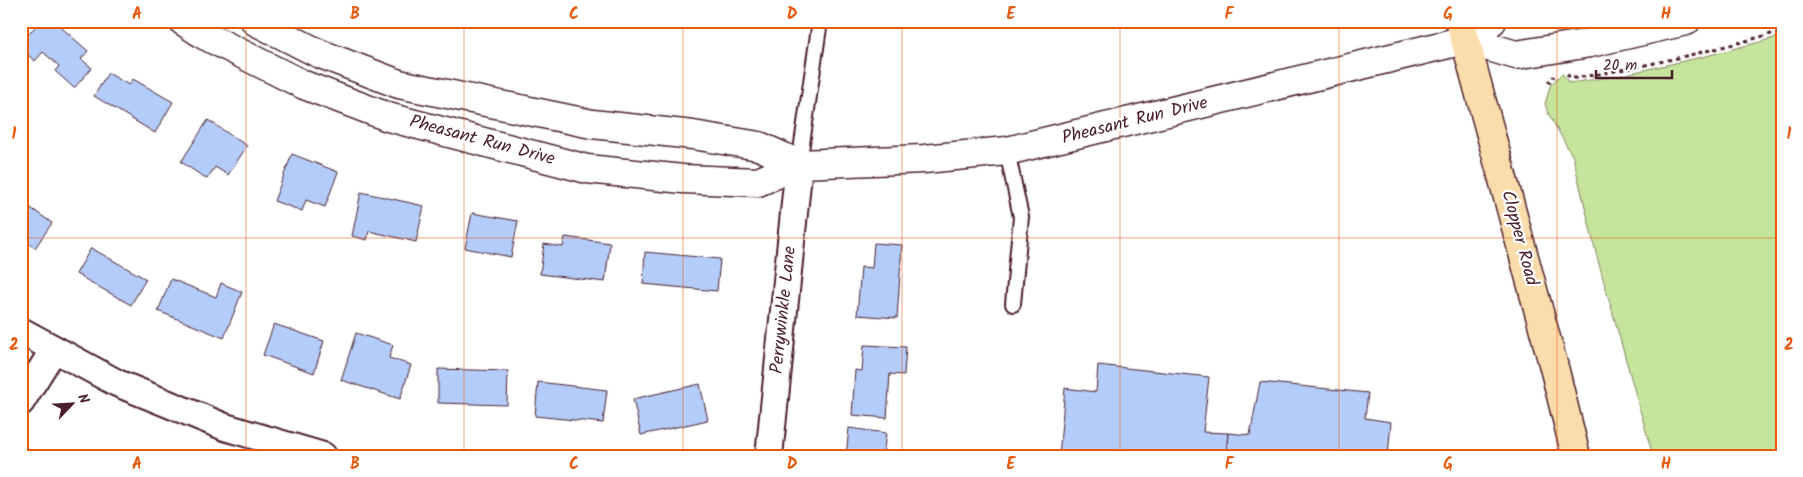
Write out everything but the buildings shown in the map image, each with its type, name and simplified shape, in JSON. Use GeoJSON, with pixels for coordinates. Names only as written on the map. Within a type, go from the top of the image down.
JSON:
{"type":"FeatureCollection","features":[{"type":"Feature","properties":{"kind":"main road","name":"Clopper Road"},"geometry":{"type":"LineString","coordinates":[[1463,31],[1537,302],[1576,456]]}},
{"type":"Feature","properties":{"kind":"street","name":"Pheasant Run Drive"},"geometry":{"type":"LineString","coordinates":[[183,21],[206,36],[304,84],[388,117],[587,169],[683,179],[758,182],[799,164],[924,159],[1007,152],[1463,31]]}},
{"type":"Feature","properties":{"kind":"street","name":"Pheasant Run Drive"},"geometry":{"type":"LineString","coordinates":[[255,21],[318,53],[399,84],[592,124],[693,135],[760,146],[799,164]]}},
{"type":"Feature","properties":{"kind":"street"},"geometry":{"type":"LineString","coordinates":[[1463,31],[1492,21]]}},
{"type":"Feature","properties":{"kind":"street"},"geometry":{"type":"LineString","coordinates":[[1463,31],[1516,55],[1590,43],[1686,21]]}},
{"type":"Feature","properties":{"kind":"street","name":"Perrywinkle Lane"},"geometry":{"type":"LineString","coordinates":[[769,456],[799,164]]}},
{"type":"Feature","properties":{"kind":"street"},"geometry":{"type":"LineString","coordinates":[[21,331],[117,383],[225,427],[323,456]]}},
{"type":"Feature","properties":{"kind":"street"},"geometry":{"type":"LineString","coordinates":[[21,402],[54,349]]}},
{"type":"Feature","properties":{"kind":"lane"},"geometry":{"type":"LineString","coordinates":[[799,164],[820,21]]}},
{"type":"Feature","properties":{"kind":"lane"},"geometry":{"type":"LineString","coordinates":[[1007,152],[1021,217],[1013,304]]}},
{"type":"Feature","properties":{"kind":"path"},"geometry":{"type":"LineString","coordinates":[[1563,68],[1570,78],[1575,78],[1621,70],[1727,46],[1782,31]]}},
{"type":"Feature","properties":{"kind":"path"},"geometry":{"type":"LineString","coordinates":[[1548,80],[1550,82],[1556,74]]}},
{"type":"Feature","properties":{"kind":"green space"},"geometry":{"type":"Polygon","coordinates":[[[1782,36],[1782,456],[1653,456],[1597,257],[1573,157],[1548,113],[1545,104],[1550,86],[1562,73],[1569,83],[1617,76],[1706,56],[1782,36]]]}}]}
